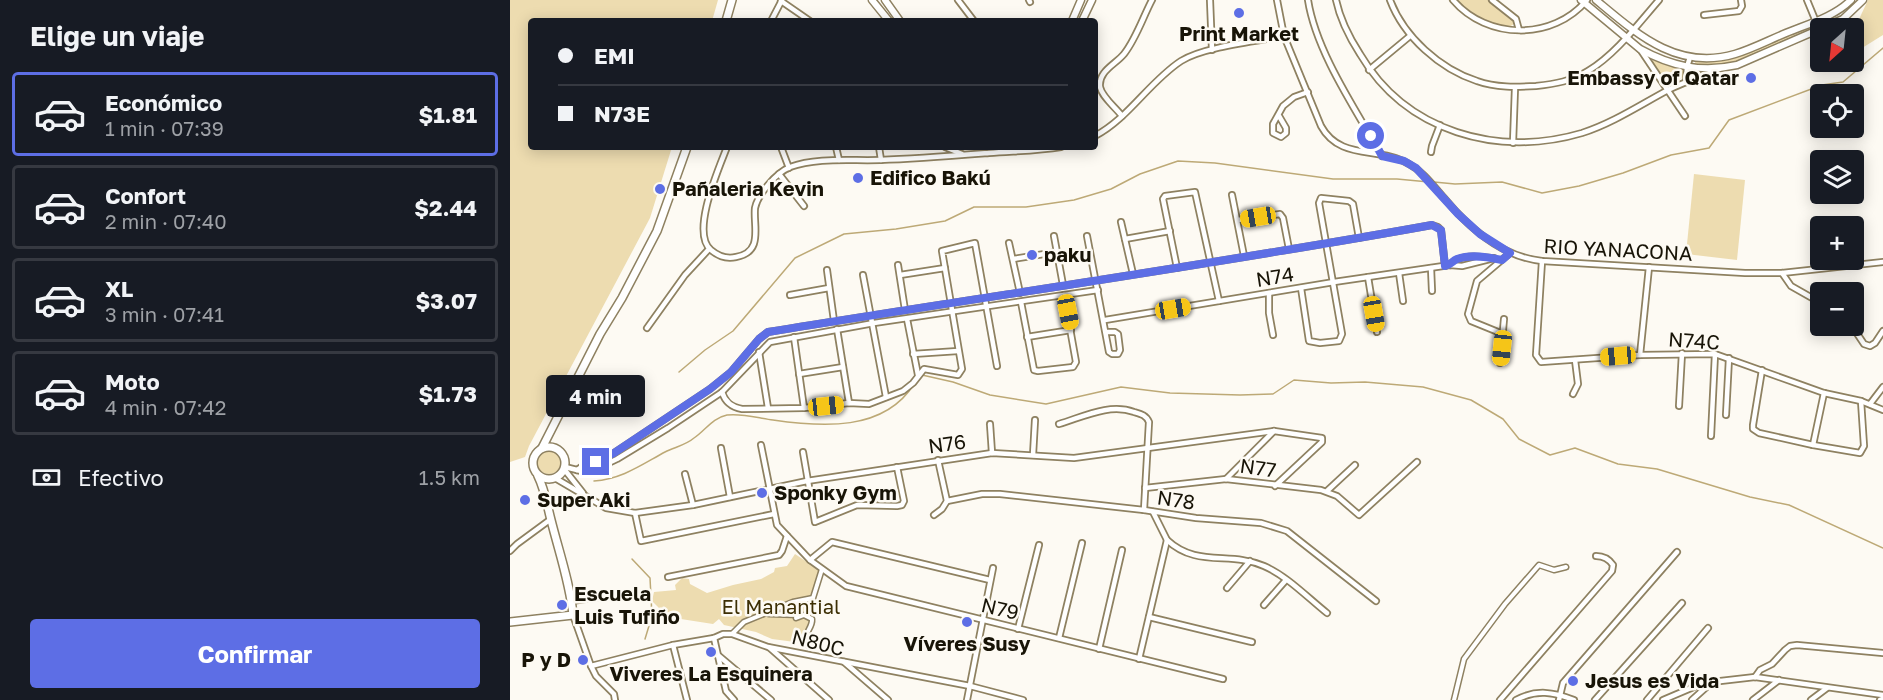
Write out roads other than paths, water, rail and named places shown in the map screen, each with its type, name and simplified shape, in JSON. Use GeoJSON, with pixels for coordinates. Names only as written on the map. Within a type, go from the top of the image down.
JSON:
{"type":"FeatureCollection","features":[{"type":"Feature","properties":{"kind":"main road"},"geometry":{"type":"LineString","coordinates":[[727,18],[732,0]]}},
{"type":"Feature","properties":{"kind":"main road"},"geometry":{"type":"LineString","coordinates":[[510,622],[573,615],[572,601],[547,499],[534,470],[533,460],[553,429],[600,334],[622,298],[657,231],[686,150]]}},
{"type":"Feature","properties":{"kind":"main road"},"geometry":{"type":"LineString","coordinates":[[553,429],[556,448]]}},
{"type":"Feature","properties":{"kind":"main road"},"geometry":{"type":"LineString","coordinates":[[542,448],[556,448],[565,460],[565,468],[554,479],[547,499]]}},
{"type":"Feature","properties":{"kind":"main road"},"geometry":{"type":"LineString","coordinates":[[538,476],[554,479]]}},
{"type":"Feature","properties":{"kind":"street"},"geometry":{"type":"LineString","coordinates":[[872,0],[887,18]]}},
{"type":"Feature","properties":{"kind":"street"},"geometry":{"type":"LineString","coordinates":[[885,0],[898,18]]}},
{"type":"Feature","properties":{"kind":"street"},"geometry":{"type":"LineString","coordinates":[[958,0],[972,18]]}},
{"type":"Feature","properties":{"kind":"street"},"geometry":{"type":"LineString","coordinates":[[1073,18],[1082,0]]}},
{"type":"Feature","properties":{"kind":"street"},"geometry":{"type":"LineString","coordinates":[[1083,18],[1092,0]]}},
{"type":"Feature","properties":{"kind":"street"},"geometry":{"type":"LineString","coordinates":[[1122,116],[1103,93],[1100,87],[1101,77],[1130,45],[1152,0]]}},
{"type":"Feature","properties":{"kind":"street"},"geometry":{"type":"LineString","coordinates":[[1209,0],[1212,50]]}},
{"type":"Feature","properties":{"kind":"street","name":"RIO YANACONA"},"geometry":{"type":"LineString","coordinates":[[1277,0],[1284,36],[1321,126],[1329,139],[1340,146],[1404,161],[1424,175],[1480,234],[1510,253],[1528,260],[1745,273],[1782,273],[1883,262]]}},
{"type":"Feature","properties":{"kind":"street"},"geometry":{"type":"LineString","coordinates":[[1308,0],[1318,38],[1382,156]]}},
{"type":"Feature","properties":{"kind":"street"},"geometry":{"type":"LineString","coordinates":[[1336,0],[1351,40],[1369,70],[1392,96],[1413,111],[1440,125],[1487,140],[1513,143],[1552,140],[1604,125],[1686,82],[1719,69],[1737,65],[1810,33]]}},
{"type":"Feature","properties":{"kind":"street"},"geometry":{"type":"LineString","coordinates":[[1390,0],[1410,36],[1436,59],[1478,82],[1515,88],[1554,84],[1577,76],[1598,64],[1633,30],[1659,0]]}},
{"type":"Feature","properties":{"kind":"street"},"geometry":{"type":"LineString","coordinates":[[1453,0],[1480,22],[1505,30],[1538,29],[1552,25],[1566,18],[1584,1],[1640,49],[1664,61],[1687,67],[1719,69]]}},
{"type":"Feature","properties":{"kind":"street"},"geometry":{"type":"LineString","coordinates":[[1492,0],[1516,19],[1519,30]]}},
{"type":"Feature","properties":{"kind":"street"},"geometry":{"type":"LineString","coordinates":[[1596,0],[1660,48],[1690,57],[1732,55],[1810,23]]}},
{"type":"Feature","properties":{"kind":"street"},"geometry":{"type":"LineString","coordinates":[[1704,15],[1739,11],[1742,6],[1741,0]]}},
{"type":"Feature","properties":{"kind":"street"},"geometry":{"type":"LineString","coordinates":[[1807,0],[1814,18]]}},
{"type":"Feature","properties":{"kind":"street"},"geometry":{"type":"LineString","coordinates":[[1822,18],[1851,0]]}},
{"type":"Feature","properties":{"kind":"street"},"geometry":{"type":"LineString","coordinates":[[1844,18],[1863,0]]}},
{"type":"Feature","properties":{"kind":"street"},"geometry":{"type":"LineString","coordinates":[[772,18],[781,1],[806,18]]}},
{"type":"Feature","properties":{"kind":"street"},"geometry":{"type":"LineString","coordinates":[[1098,134],[1122,116],[1179,62],[1189,56],[1284,36]]}},
{"type":"Feature","properties":{"kind":"street"},"geometry":{"type":"LineString","coordinates":[[1369,70],[1410,36]]}},
{"type":"Feature","properties":{"kind":"street"},"geometry":{"type":"LineString","coordinates":[[1640,49],[1685,116]]}},
{"type":"Feature","properties":{"kind":"street"},"geometry":{"type":"LineString","coordinates":[[1686,82],[1690,57]]}},
{"type":"Feature","properties":{"kind":"street"},"geometry":{"type":"LineString","coordinates":[[1513,143],[1515,88]]}},
{"type":"Feature","properties":{"kind":"street"},"geometry":{"type":"LineString","coordinates":[[1279,116],[1288,101],[1308,92]]}},
{"type":"Feature","properties":{"kind":"street"},"geometry":{"type":"LineString","coordinates":[[1431,153],[1440,125]]}},
{"type":"Feature","properties":{"kind":"street"},"geometry":{"type":"LineString","coordinates":[[726,150],[709,197],[703,226],[704,240],[710,249],[726,258],[741,256],[754,244],[757,229],[755,208],[762,193],[779,174],[789,168],[839,160],[882,160],[1028,150]]}},
{"type":"Feature","properties":{"kind":"street"},"geometry":{"type":"LineString","coordinates":[[782,150],[789,168]]}},
{"type":"Feature","properties":{"kind":"street"},"geometry":{"type":"LineString","coordinates":[[837,150],[839,160]]}},
{"type":"Feature","properties":{"kind":"street"},"geometry":{"type":"LineString","coordinates":[[880,150],[882,160]]}},
{"type":"Feature","properties":{"kind":"street"},"geometry":{"type":"LineString","coordinates":[[953,150],[967,155]]}},
{"type":"Feature","properties":{"kind":"street"},"geometry":{"type":"LineString","coordinates":[[967,155],[969,150]]}},
{"type":"Feature","properties":{"kind":"street"},"geometry":{"type":"LineString","coordinates":[[779,174],[804,206]]}},
{"type":"Feature","properties":{"kind":"street"},"geometry":{"type":"LineString","coordinates":[[1177,268],[1163,199],[1165,196],[1194,191],[1197,193],[1219,301]]}},
{"type":"Feature","properties":{"kind":"street"},"geometry":{"type":"LineString","coordinates":[[1232,195],[1244,256]]}},
{"type":"Feature","properties":{"kind":"street"},"geometry":{"type":"LineString","coordinates":[[1301,288],[1309,341],[1320,344],[1339,341],[1342,334],[1326,244],[1320,200],[1322,198],[1347,201],[1353,204],[1359,238]]}},
{"type":"Feature","properties":{"kind":"street"},"geometry":{"type":"LineString","coordinates":[[1238,220],[1278,213],[1283,218],[1289,249]]}},
{"type":"Feature","properties":{"kind":"street"},"geometry":{"type":"LineString","coordinates":[[1121,222],[1133,274]]}},
{"type":"Feature","properties":{"kind":"street"},"geometry":{"type":"LineString","coordinates":[[577,470],[614,453],[731,372],[768,332],[1326,244],[1432,225],[1441,230],[1447,266]]}},
{"type":"Feature","properties":{"kind":"street"},"geometry":{"type":"LineString","coordinates":[[1125,239],[1170,231]]}},
{"type":"Feature","properties":{"kind":"street"},"geometry":{"type":"LineString","coordinates":[[1054,236],[1063,285]]}},
{"type":"Feature","properties":{"kind":"street"},"geometry":{"type":"LineString","coordinates":[[1087,236],[1105,320],[1106,332],[1109,352],[1118,354],[1120,350],[1118,334],[1106,332]]}},
{"type":"Feature","properties":{"kind":"street"},"geometry":{"type":"LineString","coordinates":[[722,392],[726,401],[734,407],[804,408],[849,403],[869,404],[903,391],[926,368],[954,376],[961,371],[942,251],[975,243],[997,366]]}},
{"type":"Feature","properties":{"kind":"street"},"geometry":{"type":"LineString","coordinates":[[1009,243],[1020,293]]}},
{"type":"Feature","properties":{"kind":"street"},"geometry":{"type":"LineString","coordinates":[[647,328],[684,274],[710,249]]}},
{"type":"Feature","properties":{"kind":"street"},"geometry":{"type":"LineString","coordinates":[[1013,259],[1057,252]]}},
{"type":"Feature","properties":{"kind":"street"},"geometry":{"type":"LineString","coordinates":[[1503,334],[1471,321],[1468,317],[1477,280],[1510,253]]}},
{"type":"Feature","properties":{"kind":"street"},"geometry":{"type":"LineString","coordinates":[[1447,266],[1463,257],[1502,260]]}},
{"type":"Feature","properties":{"kind":"street"},"geometry":{"type":"LineString","coordinates":[[1447,266],[1467,266],[1494,258]]}},
{"type":"Feature","properties":{"kind":"street","name":"N74C"},"geometry":{"type":"LineString","coordinates":[[1542,261],[1536,355],[1537,359],[1543,363],[1640,355],[1715,354],[1824,393],[1860,401],[1883,410]]}},
{"type":"Feature","properties":{"kind":"street"},"geometry":{"type":"LineString","coordinates":[[898,265],[905,310]]}},
{"type":"Feature","properties":{"kind":"street","name":"N74"},"geometry":{"type":"LineString","coordinates":[[1105,320],[1334,282],[1447,266]]}},
{"type":"Feature","properties":{"kind":"street"},"geometry":{"type":"LineString","coordinates":[[1640,355],[1648,267]]}},
{"type":"Feature","properties":{"kind":"street"},"geometry":{"type":"LineString","coordinates":[[900,275],[945,268]]}},
{"type":"Feature","properties":{"kind":"street"},"geometry":{"type":"LineString","coordinates":[[1431,268],[1432,291]]}},
{"type":"Feature","properties":{"kind":"street"},"geometry":{"type":"LineString","coordinates":[[827,270],[834,321]]}},
{"type":"Feature","properties":{"kind":"street"},"geometry":{"type":"LineString","coordinates":[[1399,273],[1402,301]]}},
{"type":"Feature","properties":{"kind":"street"},"geometry":{"type":"LineString","coordinates":[[1782,273],[1791,286],[1810,297]]}},
{"type":"Feature","properties":{"kind":"street"},"geometry":{"type":"LineString","coordinates":[[863,275],[874,323],[886,397]]}},
{"type":"Feature","properties":{"kind":"street"},"geometry":{"type":"LineString","coordinates":[[1368,277],[1377,332]]}},
{"type":"Feature","properties":{"kind":"street"},"geometry":{"type":"LineString","coordinates":[[790,295],[829,288]]}},
{"type":"Feature","properties":{"kind":"street"},"geometry":{"type":"LineString","coordinates":[[565,468],[592,471],[617,459],[668,428],[722,392],[770,342],[874,323],[1098,290]]}},
{"type":"Feature","properties":{"kind":"street"},"geometry":{"type":"LineString","coordinates":[[1269,293],[1269,313],[1273,335]]}},
{"type":"Feature","properties":{"kind":"street"},"geometry":{"type":"LineString","coordinates":[[1021,302],[1033,368],[1038,371],[1073,367],[1076,362],[1064,295]]}},
{"type":"Feature","properties":{"kind":"street"},"geometry":{"type":"LineString","coordinates":[[907,319],[918,375]]}},
{"type":"Feature","properties":{"kind":"street"},"geometry":{"type":"LineString","coordinates":[[1500,363],[1504,319]]}},
{"type":"Feature","properties":{"kind":"street"},"geometry":{"type":"LineString","coordinates":[[837,329],[849,403]]}},
{"type":"Feature","properties":{"kind":"street"},"geometry":{"type":"LineString","coordinates":[[1027,337],[1071,330]]}},
{"type":"Feature","properties":{"kind":"street"},"geometry":{"type":"LineString","coordinates":[[1858,336],[1864,344],[1870,346],[1875,344],[1883,331]]}},
{"type":"Feature","properties":{"kind":"street"},"geometry":{"type":"LineString","coordinates":[[794,337],[804,408]]}},
{"type":"Feature","properties":{"kind":"street"},"geometry":{"type":"LineString","coordinates":[[753,346],[760,352],[768,408]]}},
{"type":"Feature","properties":{"kind":"street"},"geometry":{"type":"LineString","coordinates":[[913,354],[958,351]]}},
{"type":"Feature","properties":{"kind":"street"},"geometry":{"type":"LineString","coordinates":[[1679,406],[1682,353]]}},
{"type":"Feature","properties":{"kind":"street"},"geometry":{"type":"LineString","coordinates":[[1711,436],[1715,354]]}},
{"type":"Feature","properties":{"kind":"street"},"geometry":{"type":"LineString","coordinates":[[1726,415],[1729,358]]}},
{"type":"Feature","properties":{"kind":"street"},"geometry":{"type":"LineString","coordinates":[[1573,394],[1578,384],[1575,360]]}},
{"type":"Feature","properties":{"kind":"street"},"geometry":{"type":"LineString","coordinates":[[799,374],[843,367]]}},
{"type":"Feature","properties":{"kind":"street"},"geometry":{"type":"LineString","coordinates":[[1762,370],[1753,425],[1753,429],[1759,433],[1856,453],[1862,452],[1864,446],[1860,401]]}},
{"type":"Feature","properties":{"kind":"street"},"geometry":{"type":"LineString","coordinates":[[1870,404],[1883,387]]}},
{"type":"Feature","properties":{"kind":"street"},"geometry":{"type":"LineString","coordinates":[[1813,445],[1824,393]]}},
{"type":"Feature","properties":{"kind":"street"},"geometry":{"type":"LineString","coordinates":[[1059,424],[1112,408],[1130,410],[1148,419],[1144,510]]}},
{"type":"Feature","properties":{"kind":"street"},"geometry":{"type":"LineString","coordinates":[[672,414],[677,422]]}},
{"type":"Feature","properties":{"kind":"street"},"geometry":{"type":"LineString","coordinates":[[663,420],[668,428]]}},
{"type":"Feature","properties":{"kind":"street"},"geometry":{"type":"LineString","coordinates":[[1033,455],[1035,420]]}},
{"type":"Feature","properties":{"kind":"street"},"geometry":{"type":"LineString","coordinates":[[990,424],[992,453]]}},
{"type":"Feature","properties":{"kind":"street"},"geometry":{"type":"LineString","coordinates":[[1226,479],[1274,431]]}},
{"type":"Feature","properties":{"kind":"street","name":"N76"},"geometry":{"type":"LineString","coordinates":[[554,479],[606,507],[635,513],[693,505],[807,481],[992,453],[1074,458],[1274,431],[1320,436],[1322,442],[1275,486]]}},
{"type":"Feature","properties":{"kind":"street","name":"N79"},"geometry":{"type":"LineString","coordinates":[[761,445],[777,525],[810,560],[851,589],[1223,679]]}},
{"type":"Feature","properties":{"kind":"street"},"geometry":{"type":"LineString","coordinates":[[721,448],[730,497]]}},
{"type":"Feature","properties":{"kind":"street"},"geometry":{"type":"LineString","coordinates":[[803,452],[815,522],[857,505],[897,507],[902,505],[904,501],[897,467]]}},
{"type":"Feature","properties":{"kind":"street"},"geometry":{"type":"LineString","coordinates":[[614,453],[617,459]]}},
{"type":"Feature","properties":{"kind":"street"},"geometry":{"type":"LineString","coordinates":[[934,515],[947,501],[938,460]]}},
{"type":"Feature","properties":{"kind":"street"},"geometry":{"type":"LineString","coordinates":[[1355,465],[1328,491],[1359,515],[1417,462]]}},
{"type":"Feature","properties":{"kind":"street","name":"N76"},"geometry":{"type":"LineString","coordinates":[[565,468],[585,495]]}},
{"type":"Feature","properties":{"kind":"street"},"geometry":{"type":"LineString","coordinates":[[685,474],[693,505]]}},
{"type":"Feature","properties":{"kind":"street","name":"N77"},"geometry":{"type":"LineString","coordinates":[[1145,488],[1226,479],[1328,491]]}},
{"type":"Feature","properties":{"kind":"street","name":"N78"},"geometry":{"type":"LineString","coordinates":[[947,501],[990,494],[1275,526],[1287,531],[1376,601]]}},
{"type":"Feature","properties":{"kind":"street"},"geometry":{"type":"LineString","coordinates":[[1153,512],[1167,540],[1181,552],[1196,557],[1250,561],[1273,570],[1327,613]]}},
{"type":"Feature","properties":{"kind":"street"},"geometry":{"type":"LineString","coordinates":[[635,513],[641,541],[774,514]]}},
{"type":"Feature","properties":{"kind":"street"},"geometry":{"type":"LineString","coordinates":[[510,552],[516,544],[551,519]]}},
{"type":"Feature","properties":{"kind":"street"},"geometry":{"type":"LineString","coordinates":[[668,577],[779,555],[787,536]]}},
{"type":"Feature","properties":{"kind":"street"},"geometry":{"type":"LineString","coordinates":[[1139,659],[1167,540]]}},
{"type":"Feature","properties":{"kind":"street"},"geometry":{"type":"LineString","coordinates":[[810,560],[832,542],[990,580]]}},
{"type":"Feature","properties":{"kind":"street"},"geometry":{"type":"LineString","coordinates":[[1059,638],[1082,543]]}},
{"type":"Feature","properties":{"kind":"street"},"geometry":{"type":"LineString","coordinates":[[1018,628],[1039,545]]}},
{"type":"Feature","properties":{"kind":"street"},"geometry":{"type":"LineString","coordinates":[[1099,649],[1122,550]]}},
{"type":"Feature","properties":{"kind":"street"},"geometry":{"type":"LineString","coordinates":[[1560,697],[1563,682],[1677,552]]}},
{"type":"Feature","properties":{"kind":"street"},"geometry":{"type":"LineString","coordinates":[[1500,700],[1612,571],[1611,561],[1596,556]]}},
{"type":"Feature","properties":{"kind":"street"},"geometry":{"type":"LineString","coordinates":[[1227,588],[1250,561]]}},
{"type":"Feature","properties":{"kind":"street"},"geometry":{"type":"LineString","coordinates":[[1454,700],[1464,659],[1505,604],[1539,565],[1554,570],[1566,567]]}},
{"type":"Feature","properties":{"kind":"street"},"geometry":{"type":"LineString","coordinates":[[967,700],[993,568]]}},
{"type":"Feature","properties":{"kind":"street"},"geometry":{"type":"LineString","coordinates":[[591,666],[674,645],[732,634],[744,622],[793,602],[813,598],[822,569]]}},
{"type":"Feature","properties":{"kind":"street"},"geometry":{"type":"LineString","coordinates":[[1264,605],[1286,580]]}},
{"type":"Feature","properties":{"kind":"street"},"geometry":{"type":"LineString","coordinates":[[572,601],[606,596]]}},
{"type":"Feature","properties":{"kind":"street"},"geometry":{"type":"LineString","coordinates":[[1595,700],[1682,603]]}},
{"type":"Feature","properties":{"kind":"street"},"geometry":{"type":"LineString","coordinates":[[573,615],[591,666],[596,676],[614,694],[615,700]]}},
{"type":"Feature","properties":{"kind":"street"},"geometry":{"type":"LineString","coordinates":[[763,615],[804,615],[812,619],[805,636],[808,645]]}},
{"type":"Feature","properties":{"kind":"street"},"geometry":{"type":"LineString","coordinates":[[796,618],[804,615]]}},
{"type":"Feature","properties":{"kind":"street"},"geometry":{"type":"LineString","coordinates":[[1149,617],[1252,642]]}},
{"type":"Feature","properties":{"kind":"street"},"geometry":{"type":"LineString","coordinates":[[1647,700],[1708,628]]}},
{"type":"Feature","properties":{"kind":"street","name":"N80C"},"geometry":{"type":"LineString","coordinates":[[732,634],[768,647],[842,660],[888,700]]}},
{"type":"Feature","properties":{"kind":"street"},"geometry":{"type":"LineString","coordinates":[[714,638],[726,690],[734,700]]}},
{"type":"Feature","properties":{"kind":"street"},"geometry":{"type":"LineString","coordinates":[[674,645],[687,700]]}},
{"type":"Feature","properties":{"kind":"street"},"geometry":{"type":"LineString","coordinates":[[1755,676],[1772,664],[1790,646],[1883,653]]}},
{"type":"Feature","properties":{"kind":"street"},"geometry":{"type":"LineString","coordinates":[[768,647],[829,700]]}},
{"type":"Feature","properties":{"kind":"street"},"geometry":{"type":"LineString","coordinates":[[719,656],[771,700]]}},
{"type":"Feature","properties":{"kind":"street"},"geometry":{"type":"LineString","coordinates":[[842,660],[970,686],[1023,700]]}},
{"type":"Feature","properties":{"kind":"street"},"geometry":{"type":"LineString","coordinates":[[1663,700],[1714,680],[1755,676],[1882,698]]}},
{"type":"Feature","properties":{"kind":"street"},"geometry":{"type":"LineString","coordinates":[[1692,700],[1714,680]]}},
{"type":"Feature","properties":{"kind":"street"},"geometry":{"type":"LineString","coordinates":[[1753,700],[1779,680]]}},
{"type":"Feature","properties":{"kind":"street"},"geometry":{"type":"LineString","coordinates":[[1811,700],[1827,688]]}},
{"type":"Feature","properties":{"kind":"street"},"geometry":{"type":"LineString","coordinates":[[1516,700],[1542,692],[1574,700]]}},
{"type":"Feature","properties":{"kind":"waterway"},"geometry":{"type":"LineString","coordinates":[[1434,182],[1455,184],[1502,182],[1542,193],[1579,186],[1671,155],[1709,148],[1729,120],[1822,85],[1843,82],[1883,48]]}},
{"type":"Feature","properties":{"kind":"waterway"},"geometry":{"type":"LineString","coordinates":[[679,372],[733,331],[795,258],[844,234],[945,221],[974,207],[1026,207],[1074,200],[1111,189],[1140,174],[1178,161],[1215,163],[1333,179],[1397,179],[1429,182]]}},
{"type":"Feature","properties":{"kind":"waterway"},"geometry":{"type":"LineString","coordinates":[[922,375],[953,382],[990,395],[1046,404],[1121,387],[1170,393],[1240,395],[1273,394],[1294,380],[1331,383],[1365,382],[1423,387],[1471,400],[1503,419],[1519,439],[1550,455],[1575,448],[1618,464],[1657,469],[1750,497],[1789,505],[1883,548]]}},
{"type":"Feature","properties":{"kind":"waterway"},"geometry":{"type":"LineString","coordinates":[[594,481],[622,474],[688,442],[713,421],[727,415],[811,424],[850,423],[886,411],[901,400],[914,384]]}},
{"type":"Feature","properties":{"kind":"waterway"},"geometry":{"type":"LineString","coordinates":[[632,559],[650,578],[652,616],[645,639]]}},
{"type":"Feature","properties":{"kind":"place","name":"Print Market"},"geometry":{"type":"Point","coordinates":[1239,13]}},
{"type":"Feature","properties":{"kind":"place","name":"Embassy of Qatar"},"geometry":{"type":"Point","coordinates":[1751,78]}},
{"type":"Feature","properties":{"kind":"place","name":"Edifico Bakú"},"geometry":{"type":"Point","coordinates":[858,178]}},
{"type":"Feature","properties":{"kind":"place","name":"Pañaleria Kevin"},"geometry":{"type":"Point","coordinates":[660,189]}},
{"type":"Feature","properties":{"kind":"place","name":"paku"},"geometry":{"type":"Point","coordinates":[1032,255]}},
{"type":"Feature","properties":{"kind":"place","name":"Sponky Gym"},"geometry":{"type":"Point","coordinates":[762,493]}},
{"type":"Feature","properties":{"kind":"place","name":"Super Aki"},"geometry":{"type":"Point","coordinates":[525,500]}},
{"type":"Feature","properties":{"kind":"place","name":"Escuela Luis Tufiño"},"geometry":{"type":"Point","coordinates":[562,605]}},
{"type":"Feature","properties":{"kind":"place","name":"Víveres Susy"},"geometry":{"type":"Point","coordinates":[967,622]}},
{"type":"Feature","properties":{"kind":"place","name":"Viveres La Esquinera"},"geometry":{"type":"Point","coordinates":[711,652]}},
{"type":"Feature","properties":{"kind":"place","name":"P y D"},"geometry":{"type":"Point","coordinates":[583,660]}},
{"type":"Feature","properties":{"kind":"place","name":"Jesus es Vida"},"geometry":{"type":"Point","coordinates":[1573,681]}},
{"type":"Feature","properties":{"kind":"park label","name":"El Manantial"},"geometry":{"type":"Point","coordinates":[781,607]}}]}
